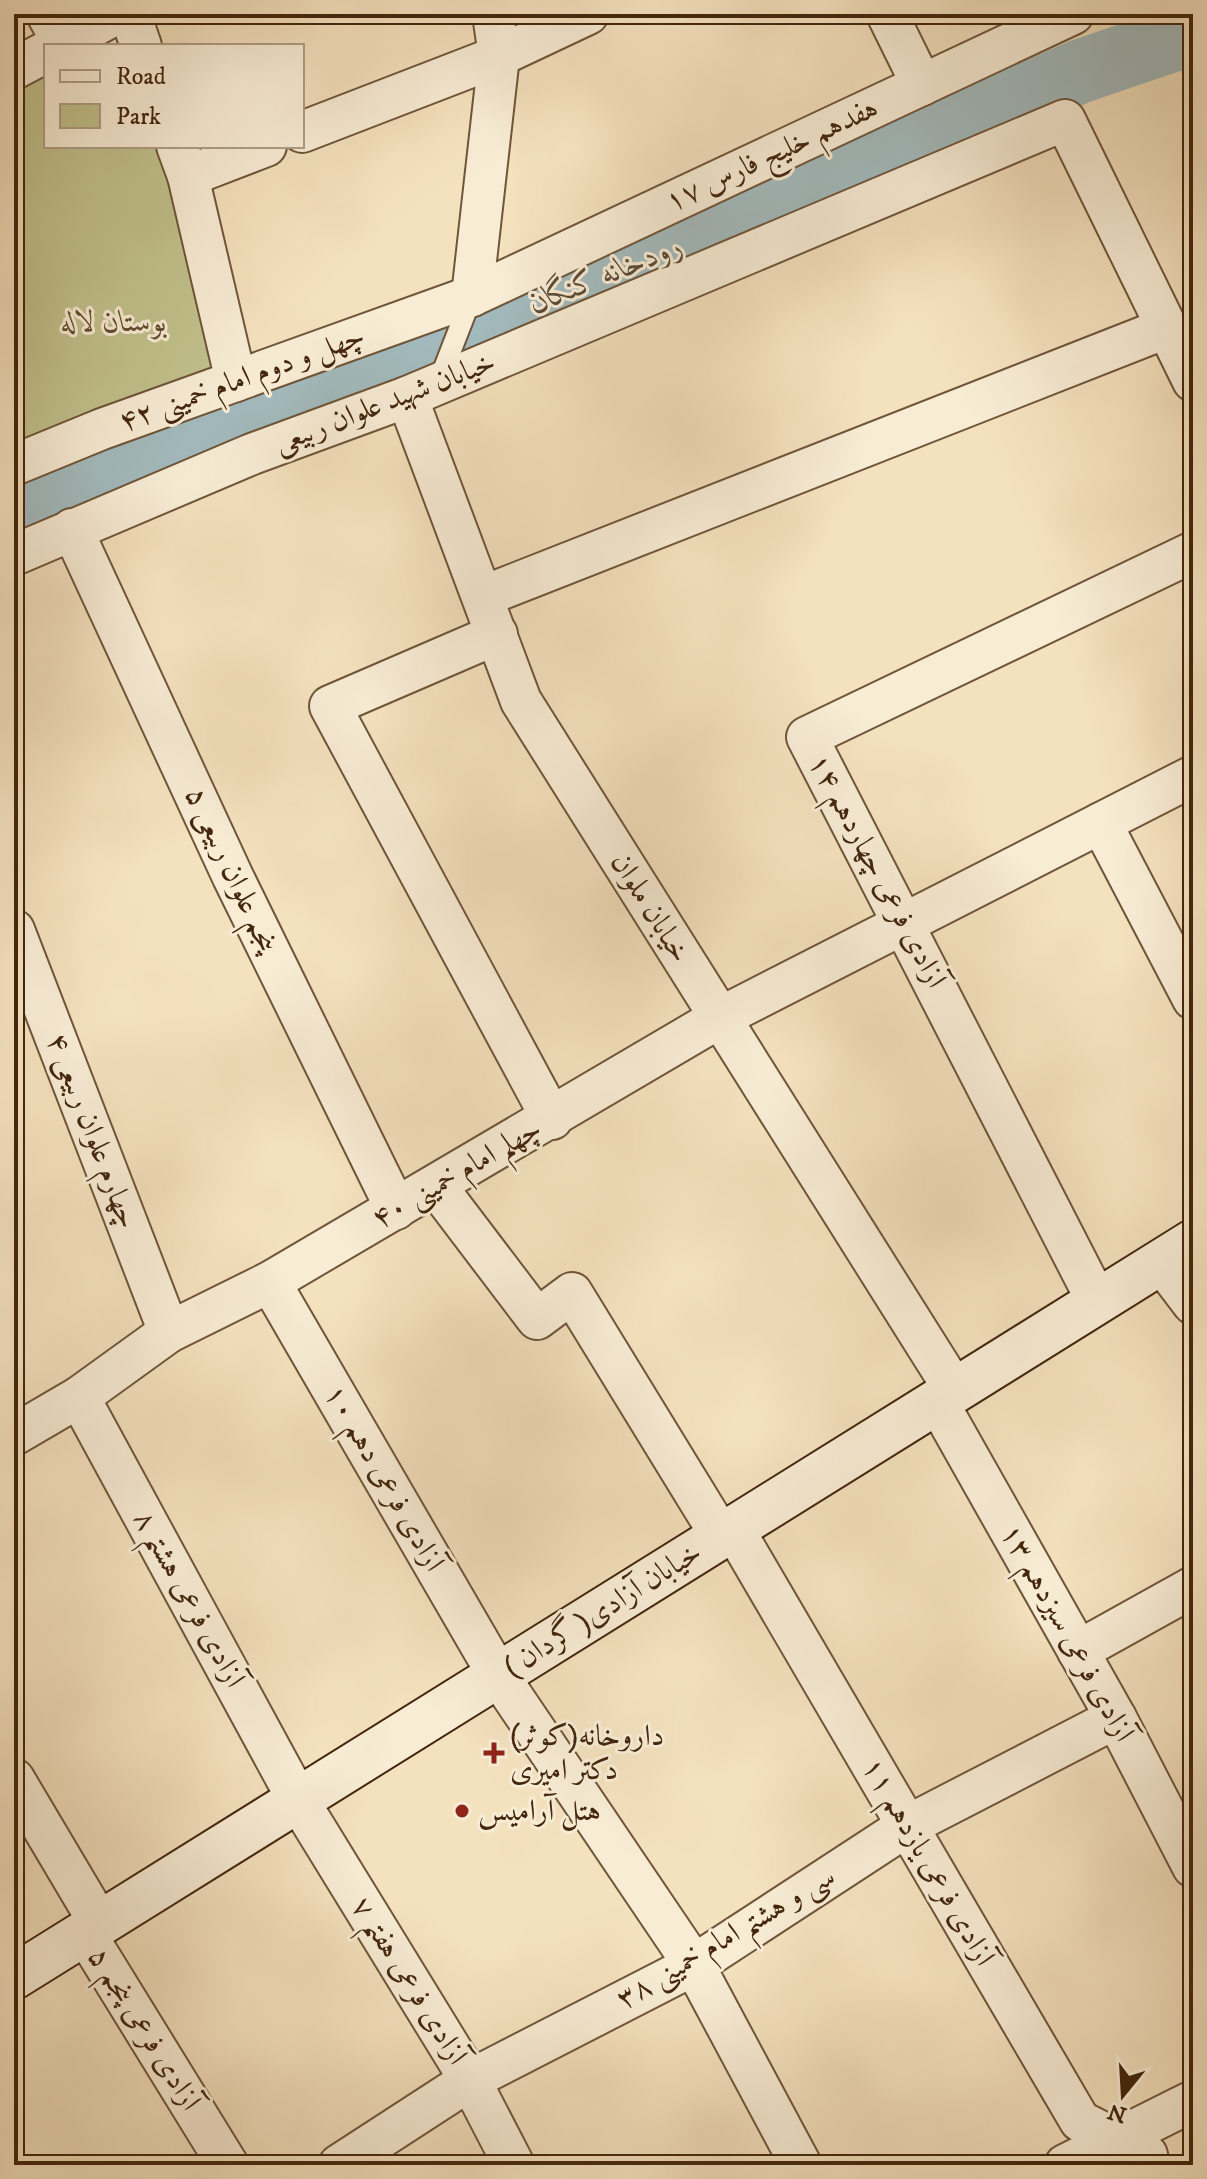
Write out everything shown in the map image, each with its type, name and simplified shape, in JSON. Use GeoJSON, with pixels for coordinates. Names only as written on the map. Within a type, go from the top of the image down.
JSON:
{"type":"FeatureCollection","features":[{"type":"Feature","properties":{"kind":"main road","name":"خیابان آزادی( گردان )"},"geometry":{"type":"LineString","coordinates":[[14,1977],[1177,1252]]}},
{"type":"Feature","properties":{"kind":"street"},"geometry":{"type":"LineString","coordinates":[[53,39],[116,14]]}},
{"type":"Feature","properties":{"kind":"street"},"geometry":{"type":"LineString","coordinates":[[130,14],[140,44]]}},
{"type":"Feature","properties":{"kind":"street"},"geometry":{"type":"LineString","coordinates":[[472,296],[499,56],[493,14]]}},
{"type":"Feature","properties":{"kind":"street"},"geometry":{"type":"LineString","coordinates":[[304,131],[499,56],[588,14]]}},
{"type":"Feature","properties":{"kind":"street"},"geometry":{"type":"LineString","coordinates":[[887,14],[922,85]]}},
{"type":"Feature","properties":{"kind":"street","name":"هفدهم خلیج فارس ۱۷"},"geometry":{"type":"LineString","coordinates":[[472,296],[1073,14]]}},
{"type":"Feature","properties":{"kind":"street"},"geometry":{"type":"LineString","coordinates":[[14,69],[44,46]]}},
{"type":"Feature","properties":{"kind":"street","name":"خیابان شهید علوان ربیعی"},"geometry":{"type":"LineString","coordinates":[[14,555],[252,454],[423,391],[1065,120],[1166,328]]}},
{"type":"Feature","properties":{"kind":"street"},"geometry":{"type":"LineString","coordinates":[[236,381],[182,161],[255,148]]}},
{"type":"Feature","properties":{"kind":"street","name":"چهل و دوم امام خمینی ۴۲"},"geometry":{"type":"LineString","coordinates":[[14,465],[472,296]]}},
{"type":"Feature","properties":{"kind":"street"},"geometry":{"type":"LineString","coordinates":[[484,596],[1166,328],[1193,381]]}},
{"type":"Feature","properties":{"kind":"street","name":"خیابان ملوان"},"geometry":{"type":"LineString","coordinates":[[423,391],[484,596],[521,701],[719,1018],[946,1395]]}},
{"type":"Feature","properties":{"kind":"street","name":"پنجم علوان ربیعی ۵"},"geometry":{"type":"LineString","coordinates":[[72,529],[233,877],[396,1209]]}},
{"type":"Feature","properties":{"kind":"street","name":"آزادی فرعی چهاردهم ۱۴"},"geometry":{"type":"LineString","coordinates":[[1097,1301],[906,924],[807,737],[1193,552]]}},
{"type":"Feature","properties":{"kind":"street"},"geometry":{"type":"LineString","coordinates":[[497,634],[330,706],[552,1119]]}},
{"type":"Feature","properties":{"kind":"street","name":"چهلم امام خمینی ۴۰"},"geometry":{"type":"LineString","coordinates":[[14,1435],[79,1397],[169,1332],[270,1282],[552,1119],[719,1018],[1193,776]]}},
{"type":"Feature","properties":{"kind":"street"},"geometry":{"type":"LineString","coordinates":[[1101,823],[1193,999]]}},
{"type":"Feature","properties":{"kind":"street","name":"چهارم علوان ربیعی ۴"},"geometry":{"type":"LineString","coordinates":[[14,930],[169,1332]]}},
{"type":"Feature","properties":{"kind":"street","name":"آزادی فرعی یازدهم ۱۱"},"geometry":{"type":"LineString","coordinates":[[436,1186],[537,1319],[572,1293],[727,1532],[907,1826],[1080,2121],[1147,2155],[1149,2165]]}},
{"type":"Feature","properties":{"kind":"street"},"geometry":{"type":"LineString","coordinates":[[1177,1252],[1193,1304]]}},
{"type":"Feature","properties":{"kind":"street","name":"آزادی فرعی دهم ۱۰"},"geometry":{"type":"LineString","coordinates":[[270,1282],[498,1675],[694,1965],[801,2165]]}},
{"type":"Feature","properties":{"kind":"street","name":"آزادی فرعی سیزدهم ۱۳"},"geometry":{"type":"LineString","coordinates":[[946,1395],[1078,1651],[1188,1843]]}},
{"type":"Feature","properties":{"kind":"street","name":"آزادی فرعی هشتم ۸"},"geometry":{"type":"LineString","coordinates":[[79,1397],[298,1800]]}},
{"type":"Feature","properties":{"kind":"street"},"geometry":{"type":"LineString","coordinates":[[1078,1651],[1193,1587]]}},
{"type":"Feature","properties":{"kind":"street","name":"سی و هشتم امام خمینی ۳۸"},"geometry":{"type":"LineString","coordinates":[[339,2165],[470,2080],[694,1965],[907,1826],[1116,1718]]}},
{"type":"Feature","properties":{"kind":"street","name":"آزادی فرعی پنجم ۵"},"geometry":{"type":"LineString","coordinates":[[14,1779],[92,1928],[228,2165]]}},
{"type":"Feature","properties":{"kind":"street","name":"آزادی فرعی هفتم ۷"},"geometry":{"type":"LineString","coordinates":[[298,1800],[470,2080],[514,2165]]}},
{"type":"Feature","properties":{"kind":"street"},"geometry":{"type":"LineString","coordinates":[[1065,2165],[1193,2101]]}},
{"type":"Feature","properties":{"kind":"lane"},"geometry":{"type":"LineString","coordinates":[[423,391],[472,296]]}},
{"type":"Feature","properties":{"kind":"green space","name":"بوستان لاله"},"geometry":{"type":"Polygon","coordinates":[[[44,50],[44,148],[169,148],[236,381],[14,468],[14,65],[44,50]]]}},
{"type":"Feature","properties":{"kind":"waterway","name":"رودخانه کنگان"},"geometry":{"type":"LineString","coordinates":[[14,508],[58,487],[660,255],[1081,71],[1193,33]]}},
{"type":"Feature","properties":{"kind":"place","name":"داروخانه(کوثر) دکتر امیری"},"geometry":{"type":"Point","coordinates":[494,1753]}},
{"type":"Feature","properties":{"kind":"place","name":"هتل آرامیس"},"geometry":{"type":"Point","coordinates":[462,1811]}}]}
